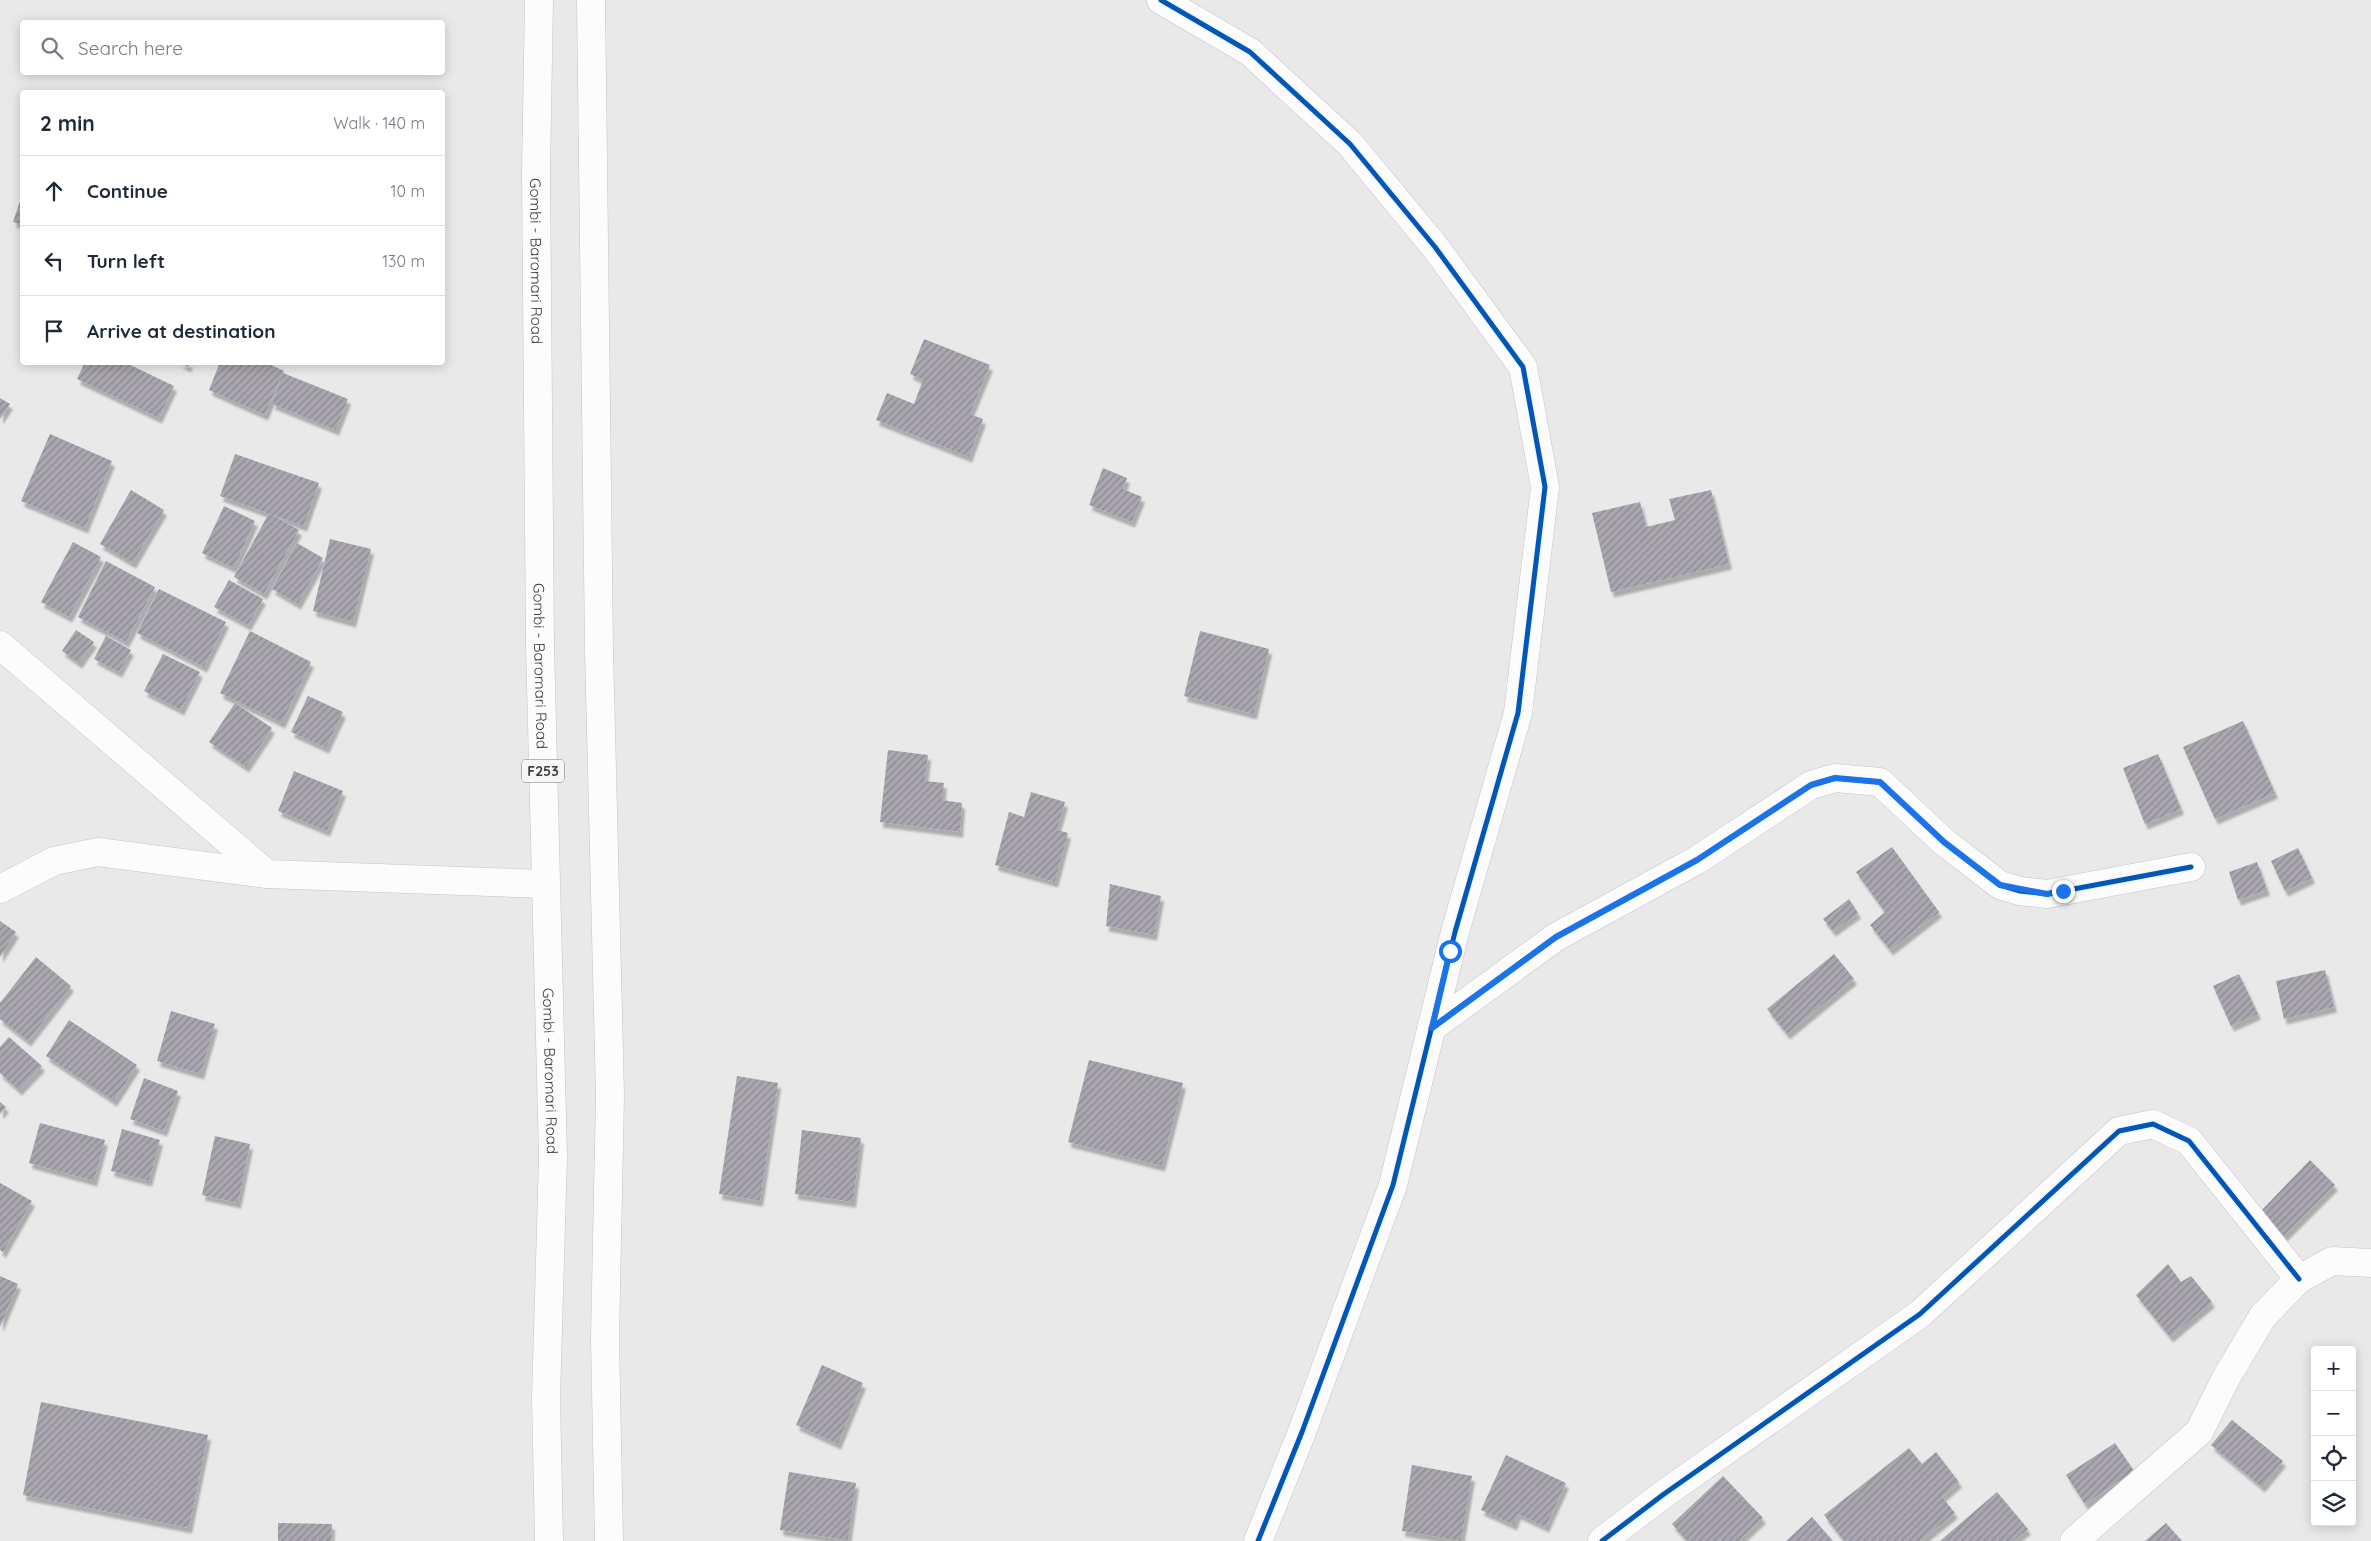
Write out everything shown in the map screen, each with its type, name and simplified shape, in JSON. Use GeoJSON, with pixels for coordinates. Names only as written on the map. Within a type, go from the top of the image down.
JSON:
{"type":"FeatureCollection","features":[{"type":"Feature","properties":{"kind":"street","name":"Gombi - Baromari Road"},"geometry":{"type":"LineString","coordinates":[[539,0],[536,172],[538,391],[545,884],[553,1157],[546,1398],[549,1541]]}},
{"type":"Feature","properties":{"kind":"street"},"geometry":{"type":"LineString","coordinates":[[591,0],[599,649],[610,1095],[605,1338],[609,1541]]}},
{"type":"Feature","properties":{"kind":"street"},"geometry":{"type":"LineString","coordinates":[[1161,0],[1250,52],[1350,144],[1435,247],[1523,367],[1545,487],[1518,713],[1455,932],[1393,1185],[1302,1432],[1258,1541]]}},
{"type":"Feature","properties":{"kind":"street"},"geometry":{"type":"LineString","coordinates":[[0,645],[267,874]]}},
{"type":"Feature","properties":{"kind":"street"},"geometry":{"type":"LineString","coordinates":[[1432,1028],[1556,937],[1697,860],[1811,785],[1835,778],[1880,782],[1944,842],[2000,885],[2047,894],[2191,867]]}},
{"type":"Feature","properties":{"kind":"street"},"geometry":{"type":"LineString","coordinates":[[0,890],[54,862],[98,852],[267,874],[545,884]]}},
{"type":"Feature","properties":{"kind":"street"},"geometry":{"type":"LineString","coordinates":[[1602,1541],[1664,1494],[1920,1314],[2119,1132],[2153,1124],[2189,1141],[2299,1279]]}},
{"type":"Feature","properties":{"kind":"street"},"geometry":{"type":"LineString","coordinates":[[2074,1541],[2199,1432],[2226,1378],[2263,1316],[2299,1279],[2332,1261],[2371,1263]]}},
{"type":"Feature","properties":{"kind":"building"},"geometry":{"type":"Polygon","coordinates":[[[20,201],[20,224],[13,222],[20,201]]]}},
{"type":"Feature","properties":{"kind":"building"},"geometry":{"type":"Polygon","coordinates":[[[924,339],[990,365],[970,414],[983,419],[969,457],[876,420],[887,393],[914,404],[923,380],[910,374],[924,339]]]}},
{"type":"Feature","properties":{"kind":"building"},"geometry":{"type":"Polygon","coordinates":[[[84,365],[130,365],[174,386],[159,418],[77,379],[84,365]]]}},
{"type":"Feature","properties":{"kind":"building"},"geometry":{"type":"Polygon","coordinates":[[[219,365],[271,365],[284,371],[283,373],[348,399],[336,430],[272,404],[282,375],[265,415],[209,390],[219,365]]]}},
{"type":"Feature","properties":{"kind":"building"},"geometry":{"type":"Polygon","coordinates":[[[0,398],[10,404],[0,419],[0,398]]]}},
{"type":"Feature","properties":{"kind":"building"},"geometry":{"type":"Polygon","coordinates":[[[50,434],[112,461],[85,528],[21,501],[50,434]]]}},
{"type":"Feature","properties":{"kind":"building"},"geometry":{"type":"Polygon","coordinates":[[[235,454],[319,483],[304,526],[220,496],[235,454]]]}},
{"type":"Feature","properties":{"kind":"building"},"geometry":{"type":"Polygon","coordinates":[[[1103,468],[1127,478],[1123,489],[1142,497],[1132,522],[1089,505],[1103,468]]]}},
{"type":"Feature","properties":{"kind":"building"},"geometry":{"type":"Polygon","coordinates":[[[131,490],[164,510],[133,563],[100,544],[131,490]]]}},
{"type":"Feature","properties":{"kind":"building"},"geometry":{"type":"Polygon","coordinates":[[[1711,490],[1729,564],[1611,592],[1592,513],[1640,502],[1646,527],[1675,520],[1669,499],[1711,490]]]}},
{"type":"Feature","properties":{"kind":"building"},"geometry":{"type":"Polygon","coordinates":[[[224,506],[255,521],[234,568],[202,553],[224,506]]]}},
{"type":"Feature","properties":{"kind":"building"},"geometry":{"type":"Polygon","coordinates":[[[269,513],[299,530],[264,594],[234,577],[269,513]]]}},
{"type":"Feature","properties":{"kind":"building"},"geometry":{"type":"Polygon","coordinates":[[[330,539],[371,549],[353,622],[313,611],[330,539]]]}},
{"type":"Feature","properties":{"kind":"building"},"geometry":{"type":"Polygon","coordinates":[[[73,542],[101,557],[69,617],[41,602],[73,542]]]}},
{"type":"Feature","properties":{"kind":"building"},"geometry":{"type":"Polygon","coordinates":[[[297,543],[323,558],[298,604],[272,589],[297,543]]]}},
{"type":"Feature","properties":{"kind":"building"},"geometry":{"type":"Polygon","coordinates":[[[106,561],[155,587],[126,642],[78,617],[106,561]]]}},
{"type":"Feature","properties":{"kind":"building"},"geometry":{"type":"Polygon","coordinates":[[[229,580],[263,599],[248,625],[214,607],[229,580]]]}},
{"type":"Feature","properties":{"kind":"building"},"geometry":{"type":"Polygon","coordinates":[[[159,589],[226,622],[204,667],[137,633],[159,589]]]}},
{"type":"Feature","properties":{"kind":"building"},"geometry":{"type":"Polygon","coordinates":[[[76,630],[94,642],[79,663],[62,651],[76,630]]]}},
{"type":"Feature","properties":{"kind":"building"},"geometry":{"type":"Polygon","coordinates":[[[250,631],[311,662],[282,723],[220,693],[250,631]]]}},
{"type":"Feature","properties":{"kind":"building"},"geometry":{"type":"Polygon","coordinates":[[[1200,631],[1269,649],[1254,714],[1184,696],[1200,631]]]}},
{"type":"Feature","properties":{"kind":"building"},"geometry":{"type":"Polygon","coordinates":[[[106,636],[131,650],[119,672],[94,659],[106,636]]]}},
{"type":"Feature","properties":{"kind":"building"},"geometry":{"type":"Polygon","coordinates":[[[163,654],[200,672],[181,710],[144,691],[163,654]]]}},
{"type":"Feature","properties":{"kind":"building"},"geometry":{"type":"Polygon","coordinates":[[[308,696],[343,712],[326,748],[291,732],[308,696]]]}},
{"type":"Feature","properties":{"kind":"building"},"geometry":{"type":"Polygon","coordinates":[[[235,703],[272,728],[246,767],[209,742],[235,703]]]}},
{"type":"Feature","properties":{"kind":"building"},"geometry":{"type":"Polygon","coordinates":[[[2243,721],[2275,793],[2215,819],[2183,747],[2243,721]]]}},
{"type":"Feature","properties":{"kind":"building"},"geometry":{"type":"Polygon","coordinates":[[[888,750],[928,755],[925,781],[944,783],[942,800],[962,803],[960,832],[880,822],[888,750]]]}},
{"type":"Feature","properties":{"kind":"building"},"geometry":{"type":"Polygon","coordinates":[[[2158,754],[2181,809],[2145,824],[2123,768],[2158,754]]]}},
{"type":"Feature","properties":{"kind":"building"},"geometry":{"type":"Polygon","coordinates":[[[294,771],[343,791],[327,831],[278,811],[294,771]]]}},
{"type":"Feature","properties":{"kind":"building"},"geometry":{"type":"Polygon","coordinates":[[[1031,792],[1065,802],[1057,830],[1068,833],[1055,882],[995,865],[1009,812],[1024,817],[1031,792]]]}},
{"type":"Feature","properties":{"kind":"building"},"geometry":{"type":"Polygon","coordinates":[[[1892,847],[1939,912],[1890,950],[1870,925],[1885,912],[1856,872],[1892,847]]]}},
{"type":"Feature","properties":{"kind":"building"},"geometry":{"type":"Polygon","coordinates":[[[2298,848],[2312,878],[2285,891],[2271,861],[2298,848]]]}},
{"type":"Feature","properties":{"kind":"building"},"geometry":{"type":"Polygon","coordinates":[[[2257,862],[2267,890],[2238,900],[2229,872],[2257,862]]]}},
{"type":"Feature","properties":{"kind":"building"},"geometry":{"type":"Polygon","coordinates":[[[1110,884],[1161,896],[1154,935],[1106,926],[1110,884]]]}},
{"type":"Feature","properties":{"kind":"building"},"geometry":{"type":"Polygon","coordinates":[[[1849,899],[1858,913],[1833,931],[1823,919],[1849,899]]]}},
{"type":"Feature","properties":{"kind":"building"},"geometry":{"type":"Polygon","coordinates":[[[0,921],[16,932],[0,957],[0,921]]]}},
{"type":"Feature","properties":{"kind":"building"},"geometry":{"type":"Polygon","coordinates":[[[1834,954],[1854,979],[1787,1034],[1767,1009],[1834,954]]]}},
{"type":"Feature","properties":{"kind":"building"},"geometry":{"type":"Polygon","coordinates":[[[36,957],[71,986],[28,1041],[0,1019],[0,1003],[36,957]]]}},
{"type":"Feature","properties":{"kind":"building"},"geometry":{"type":"Polygon","coordinates":[[[2325,970],[2334,1007],[2284,1019],[2276,981],[2325,970]]]}},
{"type":"Feature","properties":{"kind":"building"},"geometry":{"type":"Polygon","coordinates":[[[2239,974],[2258,1014],[2231,1026],[2213,986],[2239,974]]]}},
{"type":"Feature","properties":{"kind":"building"},"geometry":{"type":"Polygon","coordinates":[[[171,1011],[215,1024],[201,1074],[157,1061],[171,1011]]]}},
{"type":"Feature","properties":{"kind":"building"},"geometry":{"type":"Polygon","coordinates":[[[69,1020],[137,1065],[114,1101],[46,1056],[69,1020]]]}},
{"type":"Feature","properties":{"kind":"building"},"geometry":{"type":"Polygon","coordinates":[[[9,1037],[42,1066],[19,1090],[0,1073],[0,1047],[9,1037]]]}},
{"type":"Feature","properties":{"kind":"building"},"geometry":{"type":"Polygon","coordinates":[[[1089,1060],[1183,1083],[1162,1166],[1068,1142],[1089,1060]]]}},
{"type":"Feature","properties":{"kind":"building"},"geometry":{"type":"Polygon","coordinates":[[[737,1076],[778,1083],[760,1201],[719,1194],[737,1076]]]}},
{"type":"Feature","properties":{"kind":"building"},"geometry":{"type":"Polygon","coordinates":[[[144,1078],[178,1091],[164,1131],[130,1119],[144,1078]]]}},
{"type":"Feature","properties":{"kind":"building"},"geometry":{"type":"Polygon","coordinates":[[[0,1102],[6,1107],[0,1114],[0,1102]]]}},
{"type":"Feature","properties":{"kind":"building"},"geometry":{"type":"Polygon","coordinates":[[[40,1123],[105,1140],[94,1181],[29,1163],[40,1123]]]}},
{"type":"Feature","properties":{"kind":"building"},"geometry":{"type":"Polygon","coordinates":[[[122,1129],[160,1140],[149,1181],[111,1171],[122,1129]]]}},
{"type":"Feature","properties":{"kind":"building"},"geometry":{"type":"Polygon","coordinates":[[[802,1130],[861,1138],[853,1202],[795,1194],[802,1130]]]}},
{"type":"Feature","properties":{"kind":"building"},"geometry":{"type":"Polygon","coordinates":[[[215,1136],[250,1144],[238,1203],[202,1195],[215,1136]]]}},
{"type":"Feature","properties":{"kind":"building"},"geometry":{"type":"Polygon","coordinates":[[[2310,1160],[2335,1185],[2284,1236],[2260,1212],[2310,1160]]]}},
{"type":"Feature","properties":{"kind":"building"},"geometry":{"type":"Polygon","coordinates":[[[0,1183],[32,1201],[3,1252],[0,1250],[0,1183]]]}},
{"type":"Feature","properties":{"kind":"building"},"geometry":{"type":"Polygon","coordinates":[[[2168,1264],[2181,1282],[2191,1276],[2212,1302],[2170,1337],[2136,1295],[2168,1264]]]}},
{"type":"Feature","properties":{"kind":"building"},"geometry":{"type":"Polygon","coordinates":[[[0,1276],[18,1284],[0,1327],[0,1276]]]}},
{"type":"Feature","properties":{"kind":"building"},"geometry":{"type":"Polygon","coordinates":[[[822,1365],[863,1383],[838,1444],[796,1425],[822,1365]]]}},
{"type":"Feature","properties":{"kind":"building"},"geometry":{"type":"Polygon","coordinates":[[[41,1402],[208,1435],[189,1528],[23,1495],[41,1402]]]}},
{"type":"Feature","properties":{"kind":"building"},"geometry":{"type":"Polygon","coordinates":[[[2232,1420],[2283,1461],[2262,1487],[2211,1445],[2232,1420]]]}},
{"type":"Feature","properties":{"kind":"building"},"geometry":{"type":"Polygon","coordinates":[[[2115,1443],[2134,1471],[2085,1504],[2066,1475],[2115,1443]]]}},
{"type":"Feature","properties":{"kind":"building"},"geometry":{"type":"Polygon","coordinates":[[[1909,1448],[1922,1464],[1936,1452],[1959,1482],[1942,1497],[1955,1513],[1920,1541],[1844,1541],[1824,1515],[1909,1448]]]}},
{"type":"Feature","properties":{"kind":"building"},"geometry":{"type":"Polygon","coordinates":[[[1506,1455],[1566,1483],[1546,1527],[1518,1514],[1514,1525],[1481,1510],[1506,1455]]]}},
{"type":"Feature","properties":{"kind":"building"},"geometry":{"type":"Polygon","coordinates":[[[1412,1465],[1472,1476],[1461,1541],[1402,1531],[1412,1465]]]}},
{"type":"Feature","properties":{"kind":"building"},"geometry":{"type":"Polygon","coordinates":[[[789,1472],[856,1483],[848,1540],[780,1530],[789,1472]]]}},
{"type":"Feature","properties":{"kind":"building"},"geometry":{"type":"Polygon","coordinates":[[[1723,1476],[1763,1518],[1739,1541],[1722,1541],[1720,1538],[1717,1541],[1687,1541],[1672,1524],[1723,1476]]]}},
{"type":"Feature","properties":{"kind":"building"},"geometry":{"type":"Polygon","coordinates":[[[1997,1492],[2028,1529],[2013,1541],[1940,1541],[1997,1492]]]}},
{"type":"Feature","properties":{"kind":"building"},"geometry":{"type":"Polygon","coordinates":[[[1812,1517],[1833,1541],[1786,1541],[1812,1517]]]}},
{"type":"Feature","properties":{"kind":"building"},"geometry":{"type":"Polygon","coordinates":[[[278,1523],[332,1524],[331,1541],[278,1541],[278,1523]]]}},
{"type":"Feature","properties":{"kind":"building"},"geometry":{"type":"Polygon","coordinates":[[[2166,1523],[2182,1541],[2145,1541],[2166,1523]]]}},
{"type":"Feature","properties":{"kind":"cycle path"},"geometry":{"type":"LineString","coordinates":[[1161,0],[1250,52],[1350,144],[1435,247],[1523,367],[1545,487],[1518,713],[1455,932],[1393,1185],[1302,1432],[1258,1541]]}},
{"type":"Feature","properties":{"kind":"cycle path"},"geometry":{"type":"LineString","coordinates":[[1431,1028],[1556,937],[1697,860],[1811,785],[1835,778],[1880,782],[1944,842],[2000,885],[2020,891],[2047,894],[2191,867]]}},
{"type":"Feature","properties":{"kind":"cycle path"},"geometry":{"type":"LineString","coordinates":[[1602,1541],[1664,1494],[1920,1314],[2119,1131],[2153,1124],[2189,1141],[2299,1279]]}},
{"type":"Feature","properties":{"kind":"route"},"geometry":{"type":"LineString","coordinates":[[1450,951],[1432,1028],[1556,937],[1697,860],[1811,785],[1835,778],[1880,782],[1944,842],[2000,885],[2047,894],[2063,891]]}}]}
